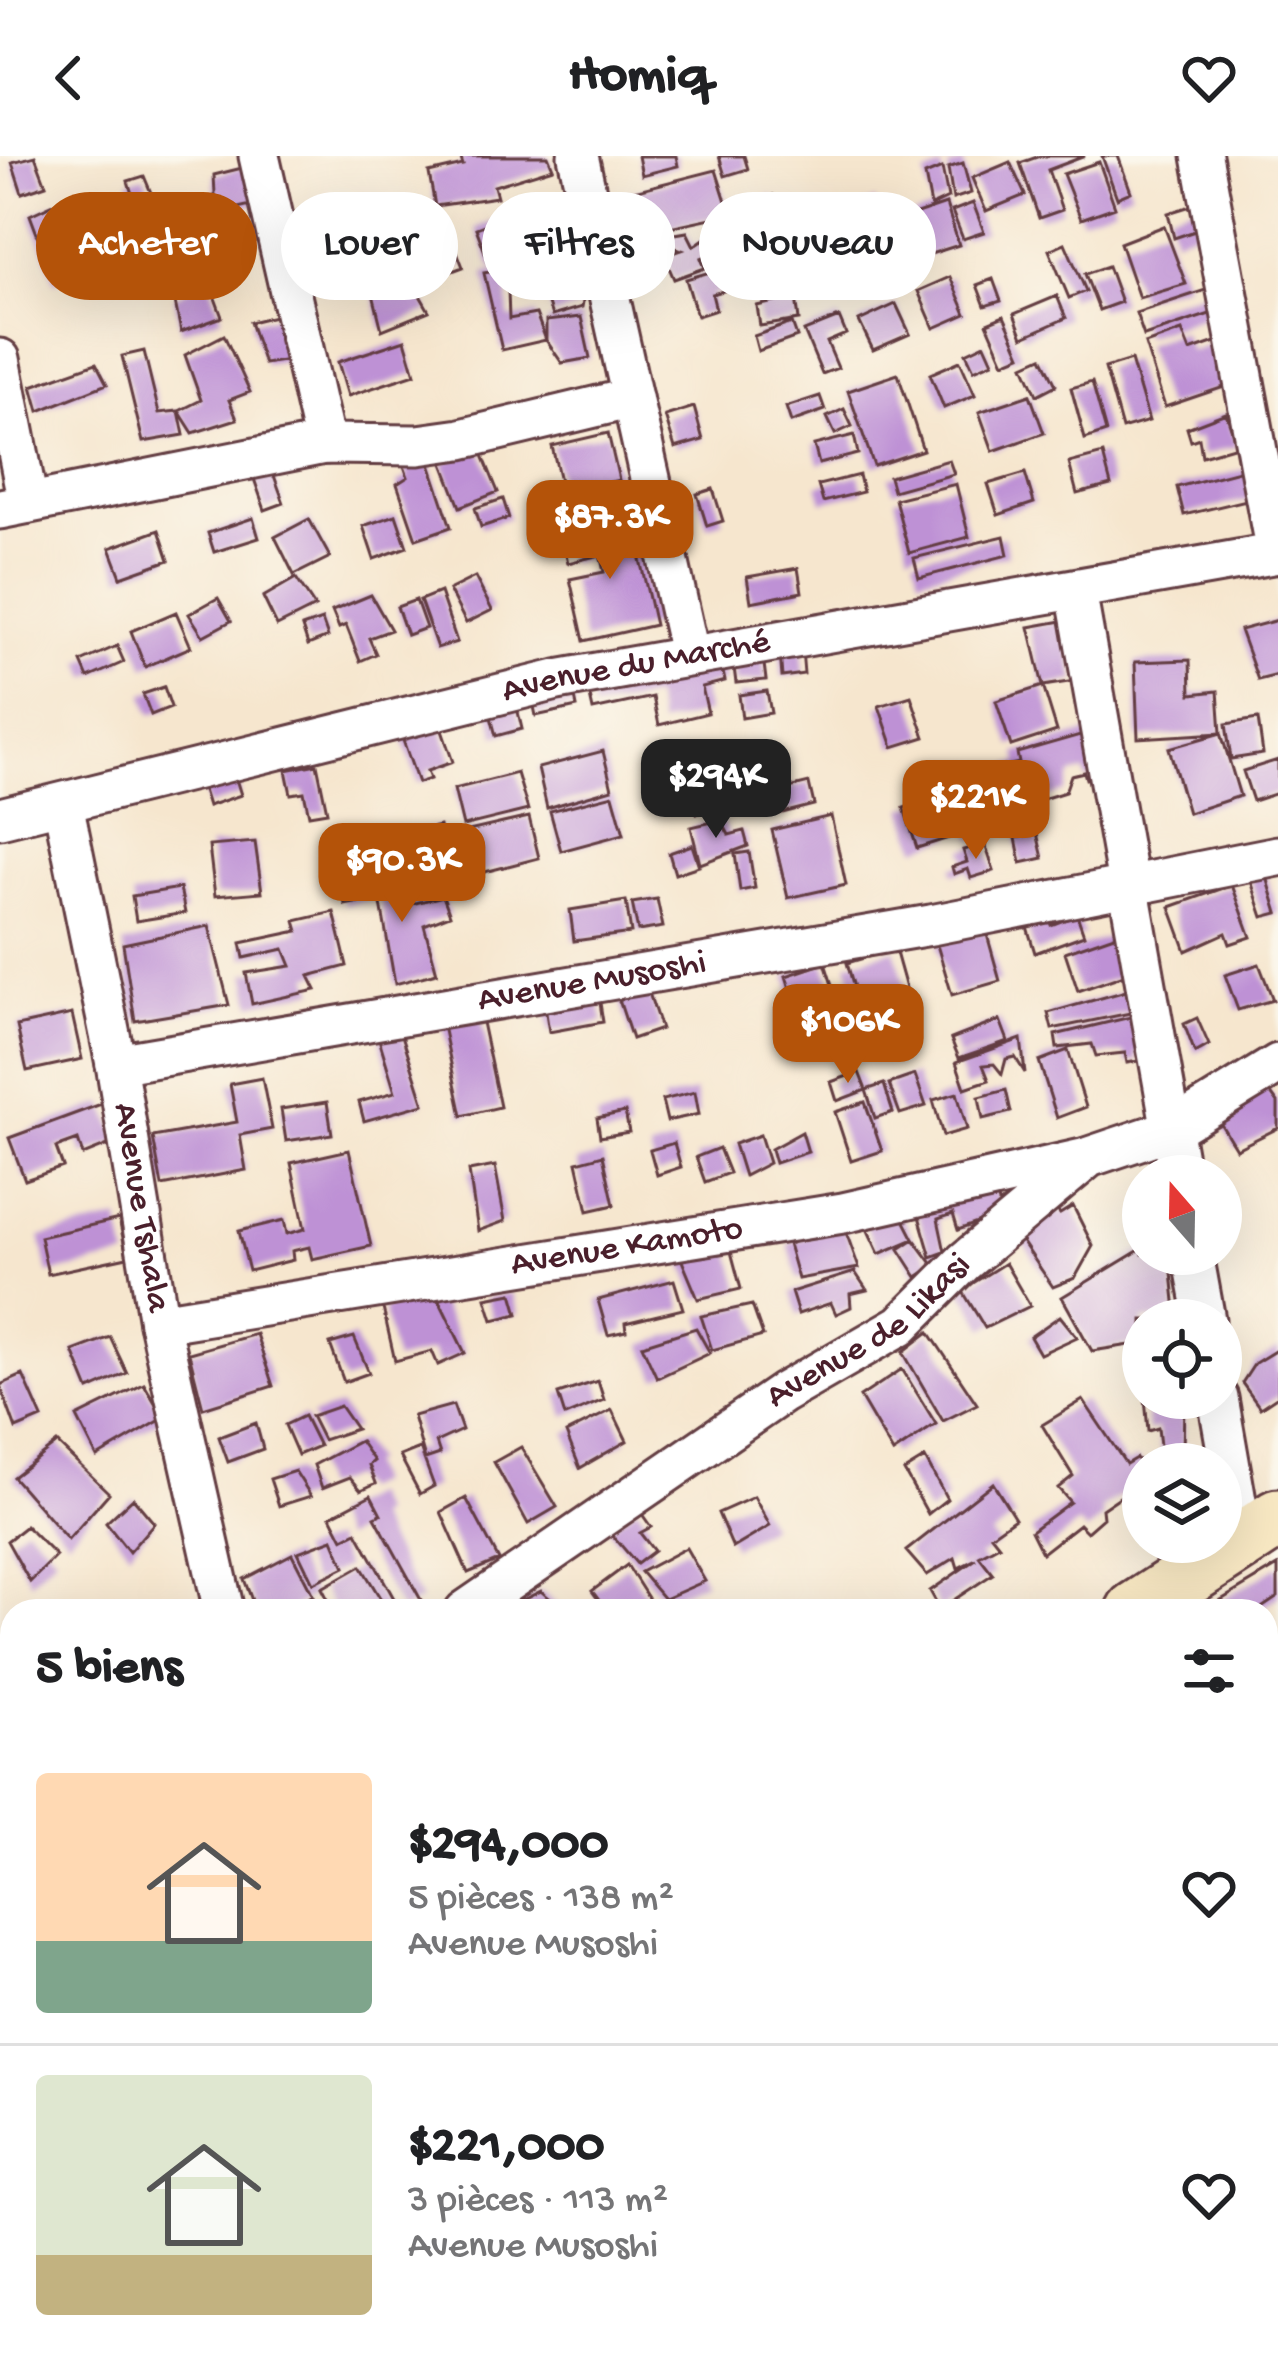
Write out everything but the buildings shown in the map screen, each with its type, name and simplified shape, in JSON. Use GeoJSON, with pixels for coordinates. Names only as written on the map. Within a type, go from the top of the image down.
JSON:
{"type":"FeatureCollection","features":[{"type":"Feature","properties":{"kind":"street"},"geometry":{"type":"LineString","coordinates":[[259,156],[325,444]]}},
{"type":"Feature","properties":{"kind":"street"},"geometry":{"type":"LineString","coordinates":[[578,156],[689,652]]}},
{"type":"Feature","properties":{"kind":"street"},"geometry":{"type":"LineString","coordinates":[[1202,156],[1277,553]]}},
{"type":"Feature","properties":{"kind":"street"},"geometry":{"type":"LineString","coordinates":[[0,359],[14,506],[325,444],[418,445],[461,439],[632,398]]}},
{"type":"Feature","properties":{"kind":"street","name":"Avenue du Marché"},"geometry":{"type":"LineString","coordinates":[[0,818],[556,680],[689,652],[1076,591],[1277,553]]}},
{"type":"Feature","properties":{"kind":"street"},"geometry":{"type":"LineString","coordinates":[[1076,591],[1176,1155]]}},
{"type":"Feature","properties":{"kind":"street","name":"Avenue Tshala"},"geometry":{"type":"LineString","coordinates":[[63,805],[116,1064],[159,1323],[221,1599]]}},
{"type":"Feature","properties":{"kind":"street","name":"Avenue Musoshi"},"geometry":{"type":"LineString","coordinates":[[116,1064],[887,933],[1278,856]]}},
{"type":"Feature","properties":{"kind":"street","name":"Avenue de Likasi"},"geometry":{"type":"LineString","coordinates":[[483,1599],[783,1393],[902,1325],[964,1262],[1089,1157],[1172,1129],[1278,1064]]}},
{"type":"Feature","properties":{"kind":"street","name":"Avenue Kamoto"},"geometry":{"type":"LineString","coordinates":[[159,1323],[843,1214],[1089,1157]]}},
{"type":"Feature","properties":{"kind":"street"},"geometry":{"type":"LineString","coordinates":[[1154,1599],[1260,1530],[1225,1419]]}}]}
